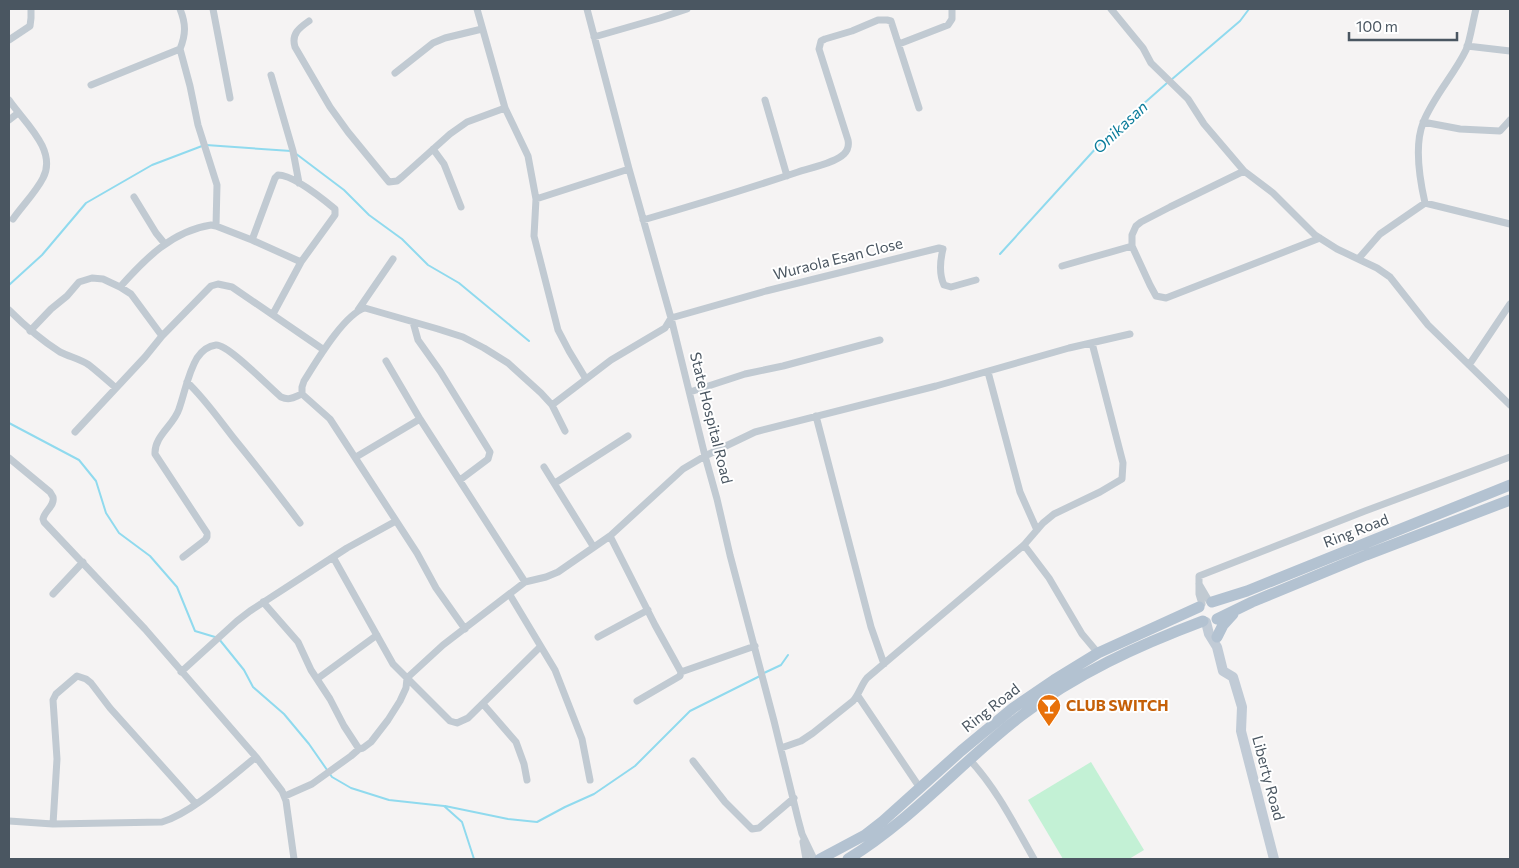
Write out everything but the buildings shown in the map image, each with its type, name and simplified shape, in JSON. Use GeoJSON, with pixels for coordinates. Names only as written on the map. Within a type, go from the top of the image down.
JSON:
{"type":"FeatureCollection","features":[{"type":"Feature","properties":{"kind":"main road","name":"Ring Road"},"geometry":{"type":"LineString","coordinates":[[820,859],[865,835],[1013,708],[1098,653],[1206,604],[1248,591],[1510,485]]}},
{"type":"Feature","properties":{"kind":"main road","name":"Ring Road"},"geometry":{"type":"LineString","coordinates":[[848,859],[874,844],[969,759],[1021,716],[1060,689],[1148,642],[1210,621],[1366,555],[1510,500]]}},
{"type":"Feature","properties":{"kind":"main road"},"geometry":{"type":"LineString","coordinates":[[1206,604],[1219,610],[1210,621],[1198,615],[1206,604]]}},
{"type":"Feature","properties":{"kind":"main road"},"geometry":{"type":"LineString","coordinates":[[1217,642],[1223,625],[1238,609]]}},
{"type":"Feature","properties":{"kind":"street"},"geometry":{"type":"LineString","coordinates":[[9,40],[30,26],[31,9]]}},
{"type":"Feature","properties":{"kind":"street"},"geometry":{"type":"LineString","coordinates":[[180,9],[185,26],[185,35],[180,48],[198,124],[216,185],[216,226]]}},
{"type":"Feature","properties":{"kind":"street"},"geometry":{"type":"LineString","coordinates":[[213,9],[230,98]]}},
{"type":"Feature","properties":{"kind":"street"},"geometry":{"type":"LineString","coordinates":[[476,9],[505,108],[528,156],[536,200],[534,236],[558,330],[586,379]]}},
{"type":"Feature","properties":{"kind":"street","name":"State Hospital Road"},"geometry":{"type":"LineString","coordinates":[[587,9],[671,318],[705,456],[764,678],[802,834]]}},
{"type":"Feature","properties":{"kind":"street"},"geometry":{"type":"LineString","coordinates":[[594,37],[687,9]]}},
{"type":"Feature","properties":{"kind":"street"},"geometry":{"type":"LineString","coordinates":[[899,44],[948,25],[952,19],[952,9]]}},
{"type":"Feature","properties":{"kind":"street"},"geometry":{"type":"LineString","coordinates":[[1111,9],[1143,48],[1151,63],[1188,99],[1204,124],[1244,171],[1273,193],[1315,235],[1390,278],[1428,325],[1510,405]]}},
{"type":"Feature","properties":{"kind":"street"},"geometry":{"type":"LineString","coordinates":[[1425,204],[1420,179],[1420,140],[1423,122],[1467,46],[1476,9]]}},
{"type":"Feature","properties":{"kind":"street"},"geometry":{"type":"LineString","coordinates":[[643,220],[787,176],[845,154],[848,140],[819,49],[821,41],[878,20],[891,21],[919,108]]}},
{"type":"Feature","properties":{"kind":"street"},"geometry":{"type":"LineString","coordinates":[[309,21],[296,31],[293,39],[294,47],[330,107],[389,182],[397,181],[467,122],[505,108]]}},
{"type":"Feature","properties":{"kind":"street"},"geometry":{"type":"LineString","coordinates":[[395,73],[433,44],[445,38],[482,29]]}},
{"type":"Feature","properties":{"kind":"street"},"geometry":{"type":"LineString","coordinates":[[1467,46],[1510,51]]}},
{"type":"Feature","properties":{"kind":"street"},"geometry":{"type":"LineString","coordinates":[[91,85],[180,48]]}},
{"type":"Feature","properties":{"kind":"street"},"geometry":{"type":"LineString","coordinates":[[271,75],[293,151],[299,183]]}},
{"type":"Feature","properties":{"kind":"street"},"geometry":{"type":"LineString","coordinates":[[9,100],[44,148],[48,160],[43,178],[13,219]]}},
{"type":"Feature","properties":{"kind":"street"},"geometry":{"type":"LineString","coordinates":[[765,100],[787,176]]}},
{"type":"Feature","properties":{"kind":"street"},"geometry":{"type":"LineString","coordinates":[[9,120],[18,113]]}},
{"type":"Feature","properties":{"kind":"street"},"geometry":{"type":"LineString","coordinates":[[1423,122],[1460,129],[1500,131],[1510,120]]}},
{"type":"Feature","properties":{"kind":"street"},"geometry":{"type":"LineString","coordinates":[[433,149],[444,164],[460,207]]}},
{"type":"Feature","properties":{"kind":"street"},"geometry":{"type":"LineString","coordinates":[[536,200],[629,169]]}},
{"type":"Feature","properties":{"kind":"street"},"geometry":{"type":"LineString","coordinates":[[1244,171],[1136,226],[1132,235],[1132,246],[1156,296],[1166,298],[1320,238]]}},
{"type":"Feature","properties":{"kind":"street"},"geometry":{"type":"LineString","coordinates":[[252,240],[275,178],[278,175],[282,174],[320,196],[336,211],[301,262],[273,314]]}},
{"type":"Feature","properties":{"kind":"street"},"geometry":{"type":"LineString","coordinates":[[134,197],[165,244]]}},
{"type":"Feature","properties":{"kind":"street"},"geometry":{"type":"LineString","coordinates":[[1358,258],[1380,234],[1425,204],[1510,224]]}},
{"type":"Feature","properties":{"kind":"street"},"geometry":{"type":"LineString","coordinates":[[120,287],[165,244],[179,234],[205,226],[216,226],[301,262]]}},
{"type":"Feature","properties":{"kind":"street"},"geometry":{"type":"LineString","coordinates":[[1062,266],[1132,246]]}},
{"type":"Feature","properties":{"kind":"street","name":"Wuraola Esan Close"},"geometry":{"type":"LineString","coordinates":[[671,318],[766,291],[939,248],[943,249],[941,278],[944,285],[951,287],[976,280]]}},
{"type":"Feature","properties":{"kind":"street"},"geometry":{"type":"LineString","coordinates":[[302,394],[304,381],[324,350],[348,318],[358,310],[392,259]]}},
{"type":"Feature","properties":{"kind":"street"},"geometry":{"type":"LineString","coordinates":[[30,331],[79,282],[92,278],[103,279],[130,294],[162,336]]}},
{"type":"Feature","properties":{"kind":"street"},"geometry":{"type":"LineString","coordinates":[[75,432],[145,357],[162,336],[211,286],[218,284],[232,287],[324,350]]}},
{"type":"Feature","properties":{"kind":"street"},"geometry":{"type":"LineString","coordinates":[[1469,365],[1510,304]]}},
{"type":"Feature","properties":{"kind":"street"},"geometry":{"type":"LineString","coordinates":[[358,310],[365,308],[375,310],[462,338],[484,348],[508,363],[552,405],[565,431]]}},
{"type":"Feature","properties":{"kind":"street"},"geometry":{"type":"LineString","coordinates":[[9,310],[30,331],[62,352],[88,364],[116,388]]}},
{"type":"Feature","properties":{"kind":"street"},"geometry":{"type":"LineString","coordinates":[[552,405],[612,360],[666,328],[671,318]]}},
{"type":"Feature","properties":{"kind":"street"},"geometry":{"type":"LineString","coordinates":[[413,322],[418,340],[490,452],[488,458],[460,480]]}},
{"type":"Feature","properties":{"kind":"street"},"geometry":{"type":"LineString","coordinates":[[285,796],[312,784],[371,742],[388,720],[406,688],[407,678],[464,628],[525,582],[558,572],[610,536],[683,469],[705,456],[755,432],[988,372],[1045,354],[1130,334]]}},
{"type":"Feature","properties":{"kind":"street"},"geometry":{"type":"LineString","coordinates":[[690,392],[745,374],[783,366],[880,340]]}},
{"type":"Feature","properties":{"kind":"street"},"geometry":{"type":"LineString","coordinates":[[781,748],[801,741],[813,733],[858,696],[862,684],[867,678],[1024,545],[1043,522],[1054,514],[1122,479],[1123,463],[1092,343]]}},
{"type":"Feature","properties":{"kind":"street"},"geometry":{"type":"LineString","coordinates":[[182,557],[208,538],[208,532],[155,454],[154,447],[178,413],[196,360],[208,348],[216,345],[222,346],[281,397],[291,399],[302,394]]}},
{"type":"Feature","properties":{"kind":"street"},"geometry":{"type":"LineString","coordinates":[[386,361],[420,419],[525,582]]}},
{"type":"Feature","properties":{"kind":"street"},"geometry":{"type":"LineString","coordinates":[[988,372],[1020,492],[1037,530]]}},
{"type":"Feature","properties":{"kind":"street"},"geometry":{"type":"LineString","coordinates":[[187,382],[202,396],[300,523]]}},
{"type":"Feature","properties":{"kind":"street"},"geometry":{"type":"LineString","coordinates":[[302,394],[326,414],[356,457],[417,553],[436,588],[464,628]]}},
{"type":"Feature","properties":{"kind":"street"},"geometry":{"type":"LineString","coordinates":[[816,416],[871,627],[884,664]]}},
{"type":"Feature","properties":{"kind":"street"},"geometry":{"type":"LineString","coordinates":[[356,457],[420,419]]}},
{"type":"Feature","properties":{"kind":"street"},"geometry":{"type":"LineString","coordinates":[[555,484],[628,436]]}},
{"type":"Feature","properties":{"kind":"street"},"geometry":{"type":"LineString","coordinates":[[1206,604],[1204,590],[1199,584],[1199,576],[1510,457]]}},
{"type":"Feature","properties":{"kind":"street"},"geometry":{"type":"LineString","coordinates":[[9,458],[53,497],[52,504],[44,514],[43,519],[145,629],[256,757],[285,796],[294,859]]}},
{"type":"Feature","properties":{"kind":"street"},"geometry":{"type":"LineString","coordinates":[[544,467],[593,546]]}},
{"type":"Feature","properties":{"kind":"street"},"geometry":{"type":"LineString","coordinates":[[181,672],[237,621],[263,602],[374,532],[396,521]]}},
{"type":"Feature","properties":{"kind":"street"},"geometry":{"type":"LineString","coordinates":[[610,536],[681,672]]}},
{"type":"Feature","properties":{"kind":"street"},"geometry":{"type":"LineString","coordinates":[[1024,545],[1049,578],[1082,634],[1098,653]]}},
{"type":"Feature","properties":{"kind":"street"},"geometry":{"type":"LineString","coordinates":[[333,557],[393,664],[450,721],[462,722],[468,718],[540,647]]}},
{"type":"Feature","properties":{"kind":"street"},"geometry":{"type":"LineString","coordinates":[[53,594],[83,562]]}},
{"type":"Feature","properties":{"kind":"street"},"geometry":{"type":"LineString","coordinates":[[510,595],[555,670],[582,739],[590,780]]}},
{"type":"Feature","properties":{"kind":"street"},"geometry":{"type":"LineString","coordinates":[[263,602],[298,642],[311,670],[359,749]]}},
{"type":"Feature","properties":{"kind":"street"},"geometry":{"type":"LineString","coordinates":[[598,637],[648,610]]}},
{"type":"Feature","properties":{"kind":"street","name":"Liberty Road"},"geometry":{"type":"LineString","coordinates":[[1210,621],[1223,671],[1233,677],[1242,707],[1241,731],[1274,859]]}},
{"type":"Feature","properties":{"kind":"street"},"geometry":{"type":"LineString","coordinates":[[317,679],[377,635]]}},
{"type":"Feature","properties":{"kind":"street"},"geometry":{"type":"LineString","coordinates":[[636,701],[680,676],[681,672],[755,646]]}},
{"type":"Feature","properties":{"kind":"street"},"geometry":{"type":"LineString","coordinates":[[53,824],[58,759],[53,700],[56,694],[77,676],[91,683],[110,708],[196,804]]}},
{"type":"Feature","properties":{"kind":"street"},"geometry":{"type":"LineString","coordinates":[[858,696],[920,788]]}},
{"type":"Feature","properties":{"kind":"street"},"geometry":{"type":"LineString","coordinates":[[484,704],[516,742],[524,764],[527,780]]}},
{"type":"Feature","properties":{"kind":"street"},"geometry":{"type":"LineString","coordinates":[[9,821],[53,824],[162,822],[179,816],[229,780],[256,757]]}},
{"type":"Feature","properties":{"kind":"street"},"geometry":{"type":"LineString","coordinates":[[969,759],[993,789],[1014,821],[1032,858]]}},
{"type":"Feature","properties":{"kind":"street"},"geometry":{"type":"LineString","coordinates":[[693,761],[725,802],[752,830],[759,828],[794,798]]}},
{"type":"Feature","properties":{"kind":"street"},"geometry":{"type":"LineString","coordinates":[[802,834],[806,859]]}},
{"type":"Feature","properties":{"kind":"street"},"geometry":{"type":"LineString","coordinates":[[802,834],[814,859]]}},
{"type":"Feature","properties":{"kind":"green space"},"geometry":{"type":"Polygon","coordinates":[[[1091,762],[1144,850],[1129,859],[1063,859],[1028,800],[1091,762]]]}},
{"type":"Feature","properties":{"kind":"waterway","name":"Onikasan"},"geometry":{"type":"LineString","coordinates":[[1171,80],[1240,21],[1249,9]]}},
{"type":"Feature","properties":{"kind":"waterway","name":"Onikasan"},"geometry":{"type":"LineString","coordinates":[[1000,254],[1107,136],[1167,83]]}},
{"type":"Feature","properties":{"kind":"waterway"},"geometry":{"type":"LineString","coordinates":[[206,145],[291,151]]}},
{"type":"Feature","properties":{"kind":"waterway"},"geometry":{"type":"LineString","coordinates":[[9,285],[42,255],[86,203],[152,165],[202,146]]}},
{"type":"Feature","properties":{"kind":"waterway"},"geometry":{"type":"LineString","coordinates":[[295,153],[344,190],[369,215],[402,239],[428,265],[459,283],[529,341]]}},
{"type":"Feature","properties":{"kind":"waterway"},"geometry":{"type":"LineString","coordinates":[[9,423],[79,460],[96,481],[106,513],[119,533],[150,556],[177,587],[195,631],[215,637]]}},
{"type":"Feature","properties":{"kind":"waterway"},"geometry":{"type":"LineString","coordinates":[[219,639],[244,670],[253,687],[284,714],[309,744],[332,777],[351,788],[389,800],[444,806],[462,822],[474,859]]}},
{"type":"Feature","properties":{"kind":"waterway"},"geometry":{"type":"LineString","coordinates":[[764,673],[781,665],[788,655]]}},
{"type":"Feature","properties":{"kind":"waterway"},"geometry":{"type":"LineString","coordinates":[[445,806],[508,819],[537,822],[594,794],[635,766],[690,711],[760,676]]}},
{"type":"Feature","properties":{"kind":"place","name":"CLUB SWITCH"},"geometry":{"type":"Point","coordinates":[1049,727]}}]}
